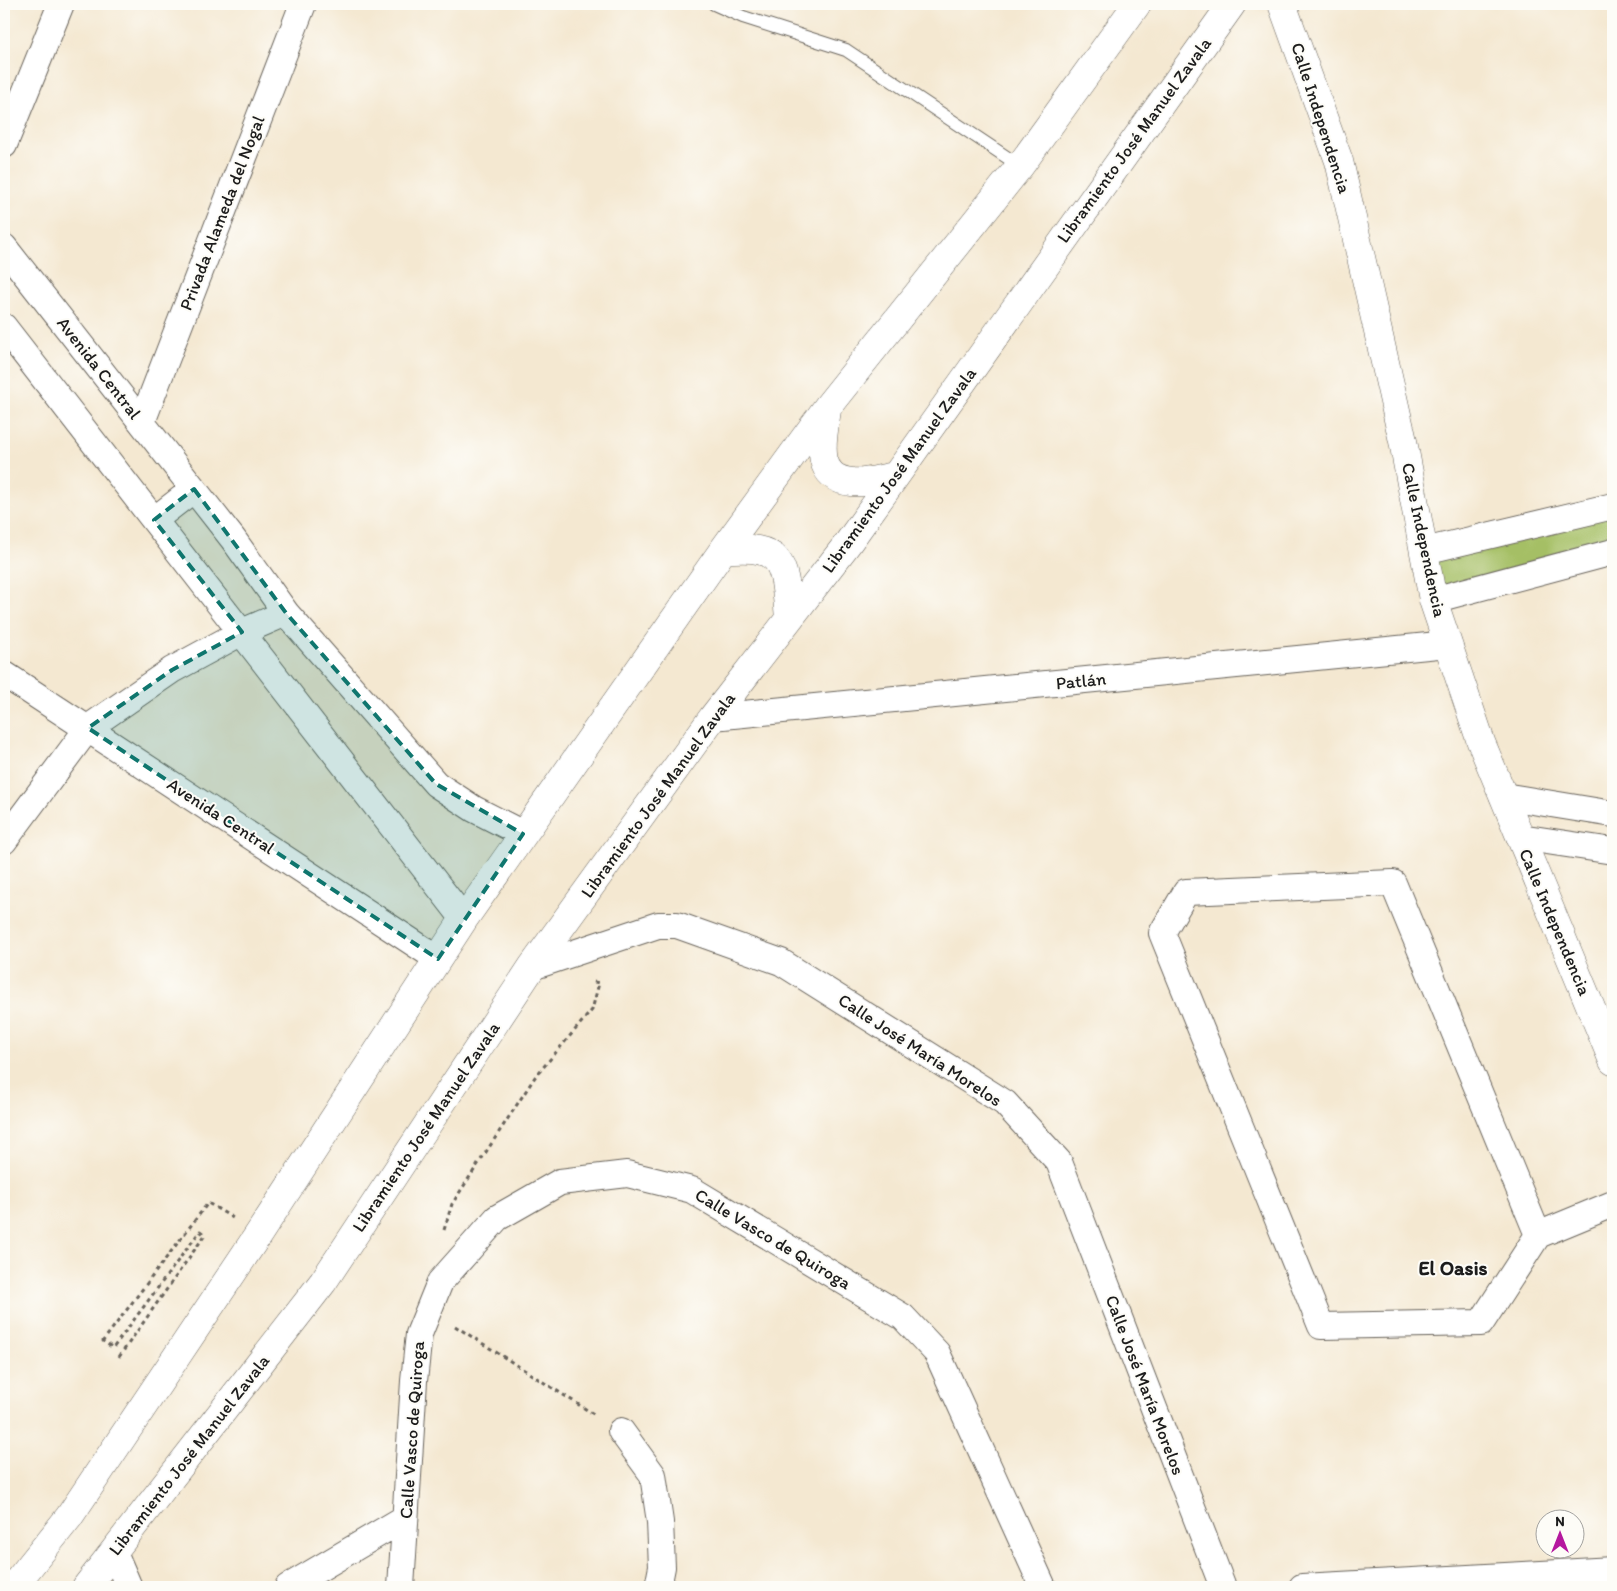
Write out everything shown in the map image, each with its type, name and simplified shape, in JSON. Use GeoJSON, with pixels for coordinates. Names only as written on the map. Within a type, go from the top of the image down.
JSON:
{"type":"FeatureCollection","features":[{"type":"Feature","properties":{"kind":"main road"},"geometry":{"type":"LineString","coordinates":[[13,1587],[68,1517],[258,1235],[464,919],[723,550],[828,406],[1020,166],[1137,4]]}},
{"type":"Feature","properties":{"kind":"main road","name":"Libramiento José Manuel Zavala"},"geometry":{"type":"LineString","coordinates":[[86,1587],[323,1282],[532,967],[713,717],[848,543],[1232,4]]}},
{"type":"Feature","properties":{"kind":"main road","name":"Calle Independencia"},"geometry":{"type":"LineString","coordinates":[[1282,4],[1339,161],[1403,441],[1434,600],[1481,742],[1613,1061]]}},
{"type":"Feature","properties":{"kind":"main road"},"geometry":{"type":"LineString","coordinates":[[828,406],[822,447],[826,467],[836,479],[854,483],[895,476]]}},
{"type":"Feature","properties":{"kind":"main road"},"geometry":{"type":"LineString","coordinates":[[723,550],[742,548],[762,549],[777,558],[785,572],[789,618]]}},
{"type":"Feature","properties":{"kind":"street"},"geometry":{"type":"LineString","coordinates":[[4,145],[61,4]]}},
{"type":"Feature","properties":{"kind":"street","name":"Privada Alameda del Nogal"},"geometry":{"type":"LineString","coordinates":[[142,422],[303,4]]}},
{"type":"Feature","properties":{"kind":"street","name":"Avenida Central"},"geometry":{"type":"LineString","coordinates":[[4,246],[194,489],[286,613],[436,784],[474,809],[523,834]]}},
{"type":"Feature","properties":{"kind":"street"},"geometry":{"type":"LineString","coordinates":[[4,327],[464,919]]}},
{"type":"Feature","properties":{"kind":"street"},"geometry":{"type":"LineString","coordinates":[[154,520],[194,489]]}},
{"type":"Feature","properties":{"kind":"street"},"geometry":{"type":"LineString","coordinates":[[1424,551],[1613,506]]}},
{"type":"Feature","properties":{"kind":"street"},"geometry":{"type":"LineString","coordinates":[[1434,600],[1613,552]]}},
{"type":"Feature","properties":{"kind":"street"},"geometry":{"type":"LineString","coordinates":[[4,841],[88,728],[172,670],[242,632],[286,613]]}},
{"type":"Feature","properties":{"kind":"street","name":"Patlán"},"geometry":{"type":"LineString","coordinates":[[713,717],[1448,644]]}},
{"type":"Feature","properties":{"kind":"street","name":"Avenida Central"},"geometry":{"type":"LineString","coordinates":[[4,674],[438,959]]}},
{"type":"Feature","properties":{"kind":"street"},"geometry":{"type":"LineString","coordinates":[[1504,796],[1613,814]]}},
{"type":"Feature","properties":{"kind":"street"},"geometry":{"type":"LineString","coordinates":[[1520,836],[1613,850]]}},
{"type":"Feature","properties":{"kind":"street"},"geometry":{"type":"LineString","coordinates":[[1538,1235],[1393,883],[1186,892],[1162,933],[1321,1326],[1481,1323],[1538,1235],[1613,1204]]}},
{"type":"Feature","properties":{"kind":"street","name":"Calle José María Morelos"},"geometry":{"type":"LineString","coordinates":[[532,967],[658,925],[677,926],[781,962],[1005,1103],[1059,1162],[1223,1587]]}},
{"type":"Feature","properties":{"kind":"street","name":"Calle Vasco de Quiroga"},"geometry":{"type":"LineString","coordinates":[[401,1587],[414,1381],[419,1334],[440,1282],[497,1218],[560,1182],[627,1174],[692,1190],[903,1318],[937,1353],[1043,1587]]}},
{"type":"Feature","properties":{"kind":"street"},"geometry":{"type":"LineString","coordinates":[[621,1431],[653,1475],[660,1522],[662,1566],[658,1587]]}},
{"type":"Feature","properties":{"kind":"street"},"geometry":{"type":"LineString","coordinates":[[288,1587],[405,1518]]}},
{"type":"Feature","properties":{"kind":"street"},"geometry":{"type":"LineString","coordinates":[[114,1552],[128,1587]]}},
{"type":"Feature","properties":{"kind":"street"},"geometry":{"type":"LineString","coordinates":[[1302,1587],[1495,1582],[1613,1570]]}},
{"type":"Feature","properties":{"kind":"lane"},"geometry":{"type":"LineString","coordinates":[[714,4],[744,17],[846,50],[1020,166]]}},
{"type":"Feature","properties":{"kind":"path"},"geometry":{"type":"LineString","coordinates":[[443,1231],[452,1204],[535,1077],[592,1010],[599,983],[589,981]]}},
{"type":"Feature","properties":{"kind":"path"},"geometry":{"type":"LineString","coordinates":[[119,1357],[205,1235],[200,1231],[113,1348],[103,1341],[208,1203],[258,1235]]}},
{"type":"Feature","properties":{"kind":"path"},"geometry":{"type":"LineString","coordinates":[[429,1310],[621,1431]]}},
{"type":"Feature","properties":{"kind":"highlighted area"},"geometry":{"type":"Polygon","coordinates":[[[194,489],[286,613],[436,784],[523,834],[438,959],[88,728],[172,670],[242,632],[154,520],[194,489]]]}},
{"type":"Feature","properties":{"kind":"green space"},"geometry":{"type":"Polygon","coordinates":[[[1613,506],[1613,552],[1433,600],[1424,551],[1613,506]]]}},
{"type":"Feature","properties":{"kind":"district","name":"El Oasis"},"geometry":{"type":"Point","coordinates":[1453,1268]}}]}
